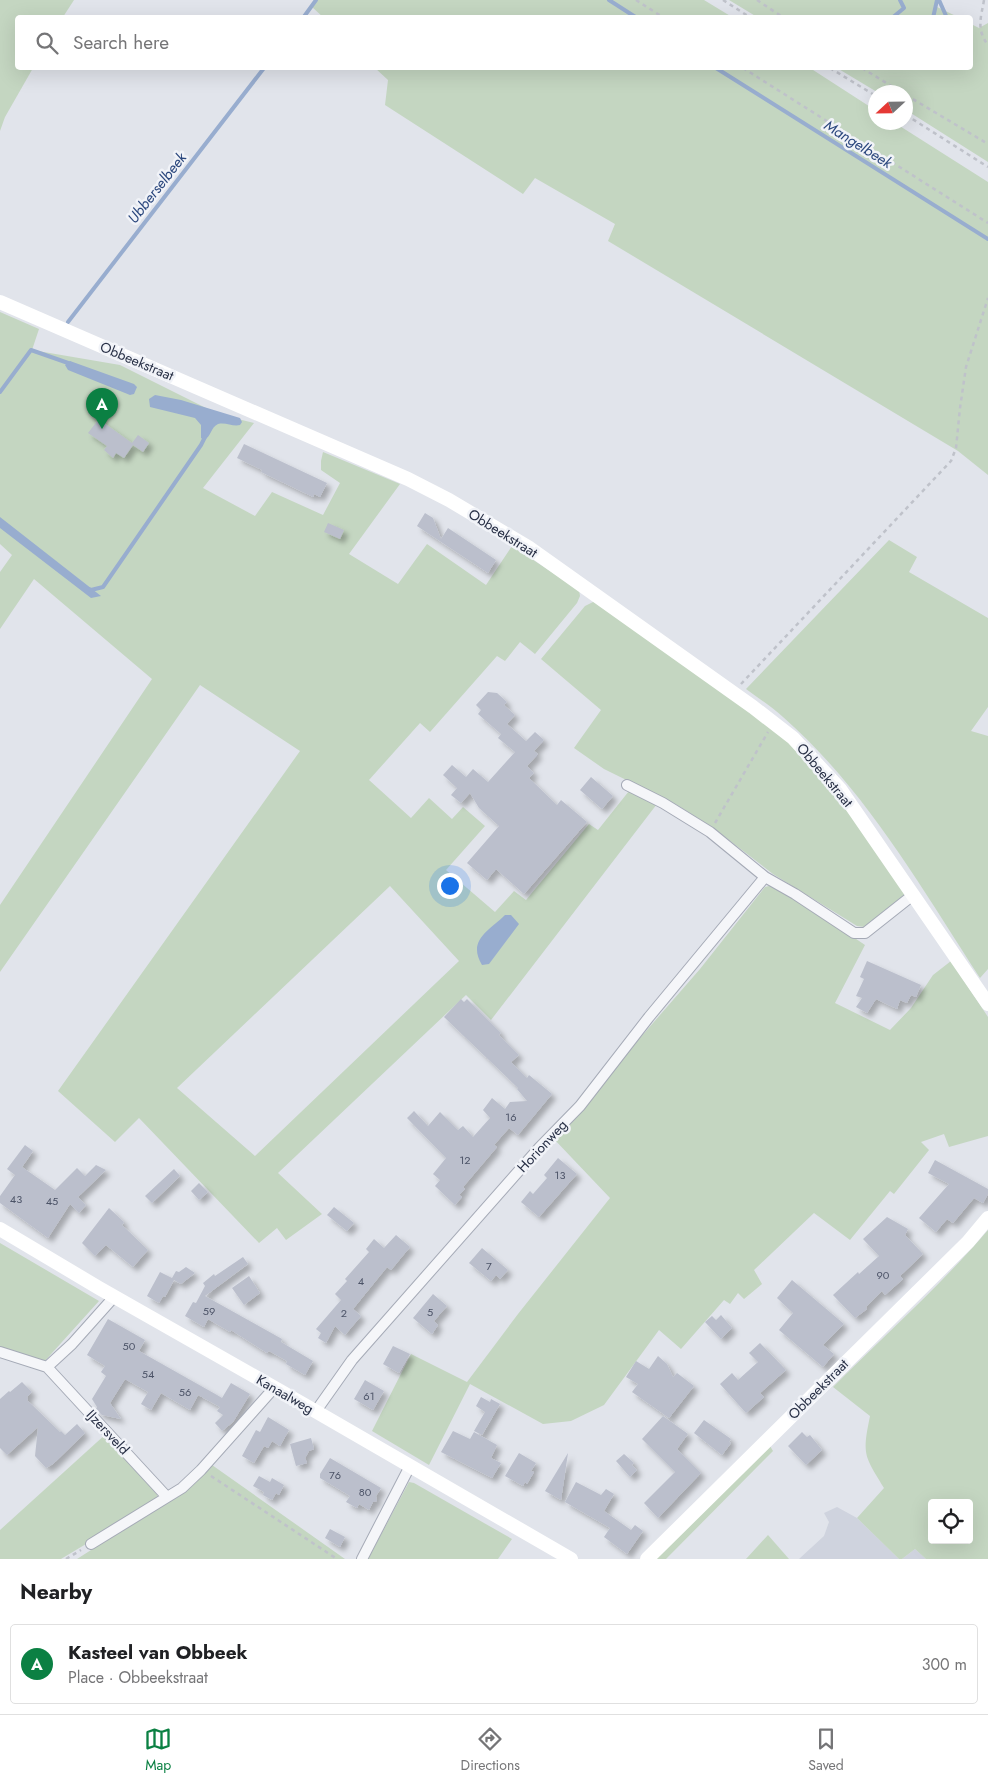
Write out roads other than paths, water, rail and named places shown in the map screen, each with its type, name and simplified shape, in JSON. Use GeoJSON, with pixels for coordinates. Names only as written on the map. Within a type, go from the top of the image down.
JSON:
{"type":"FeatureCollection","features":[{"type":"Feature","properties":{"kind":"street","name":"Obbeekstraat"},"geometry":{"type":"LineString","coordinates":[[0,302],[366,460],[449,500],[528,547],[793,738],[840,790],[988,1004]]}},
{"type":"Feature","properties":{"kind":"street"},"geometry":{"type":"LineString","coordinates":[[628,785],[663,802],[710,832],[765,877],[795,894],[854,933],[865,933],[913,895]]}},
{"type":"Feature","properties":{"kind":"street","name":"Horionweg"},"geometry":{"type":"LineString","coordinates":[[316,1412],[352,1360],[533,1155],[580,1106],[649,1017],[765,877]]}},
{"type":"Feature","properties":{"kind":"street","name":"Obbeekstraat"},"geometry":{"type":"LineString","coordinates":[[647,1559],[968,1242],[988,1218]]}},
{"type":"Feature","properties":{"kind":"street","name":"Kanaalweg"},"geometry":{"type":"LineString","coordinates":[[0,1229],[114,1297],[571,1559]]}},
{"type":"Feature","properties":{"kind":"street"},"geometry":{"type":"LineString","coordinates":[[47,1367],[72,1344],[114,1297]]}},
{"type":"Feature","properties":{"kind":"street","name":"IJzersveld"},"geometry":{"type":"LineString","coordinates":[[0,1352],[47,1367],[167,1497]]}},
{"type":"Feature","properties":{"kind":"street"},"geometry":{"type":"LineString","coordinates":[[91,1544],[182,1488],[201,1470],[274,1388]]}},
{"type":"Feature","properties":{"kind":"street"},"geometry":{"type":"LineString","coordinates":[[362,1559],[410,1466]]}},
{"type":"Feature","properties":{"kind":"water"},"geometry":{"type":"Polygon","coordinates":[[[70,361],[134,384],[137,387],[134,394],[130,395],[68,370],[65,365],[70,361]]]}},
{"type":"Feature","properties":{"kind":"water"},"geometry":{"type":"Polygon","coordinates":[[[155,395],[181,400],[240,418],[242,422],[240,425],[218,424],[204,440],[201,438],[201,425],[195,418],[150,407],[149,399],[155,395]]]}},
{"type":"Feature","properties":{"kind":"water"},"geometry":{"type":"Polygon","coordinates":[[[0,517],[101,596],[91,598],[0,528],[0,517]]]}},
{"type":"Feature","properties":{"kind":"water"},"geometry":{"type":"Polygon","coordinates":[[[505,915],[511,915],[519,924],[489,964],[482,965],[478,956],[478,942],[505,915]]]}},
{"type":"Feature","properties":{"kind":"waterway","name":"Ubberselbeek"},"geometry":{"type":"LineString","coordinates":[[305,15],[316,0]]}},
{"type":"Feature","properties":{"kind":"waterway","name":"Mangelbeek"},"geometry":{"type":"LineString","coordinates":[[609,0],[632,15]]}},
{"type":"Feature","properties":{"kind":"waterway"},"geometry":{"type":"LineString","coordinates":[[896,15],[904,8],[900,0]]}},
{"type":"Feature","properties":{"kind":"waterway"},"geometry":{"type":"LineString","coordinates":[[934,15],[937,0]]}},
{"type":"Feature","properties":{"kind":"waterway"},"geometry":{"type":"LineString","coordinates":[[939,0],[946,15]]}},
{"type":"Feature","properties":{"kind":"waterway","name":"Ubberselbeek"},"geometry":{"type":"LineString","coordinates":[[68,322],[262,70]]}},
{"type":"Feature","properties":{"kind":"waterway","name":"Mangelbeek"},"geometry":{"type":"LineString","coordinates":[[719,70],[988,239]]}},
{"type":"Feature","properties":{"kind":"waterway"},"geometry":{"type":"LineString","coordinates":[[0,392],[31,350],[71,364]]}},
{"type":"Feature","properties":{"kind":"waterway"},"geometry":{"type":"LineString","coordinates":[[89,589],[103,587],[205,437]]}},
{"type":"Feature","properties":{"kind":"place","name":"Kasteel van Obbeek"},"geometry":{"type":"Point","coordinates":[102,429]}}]}
